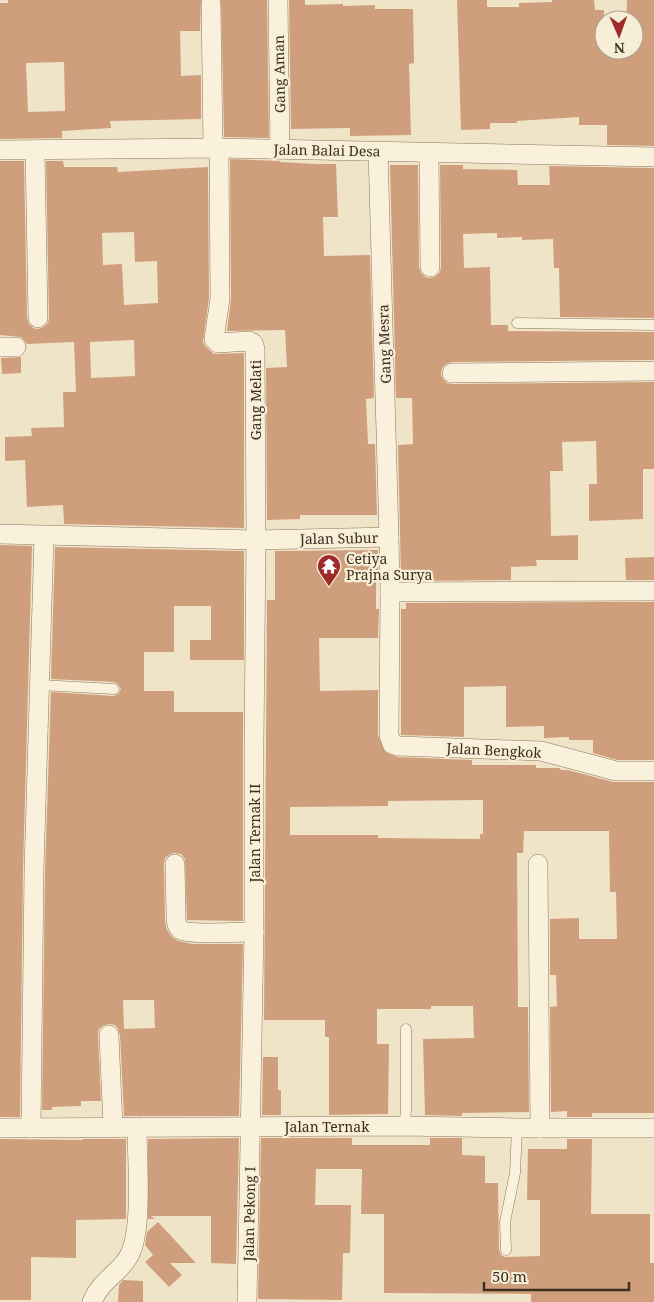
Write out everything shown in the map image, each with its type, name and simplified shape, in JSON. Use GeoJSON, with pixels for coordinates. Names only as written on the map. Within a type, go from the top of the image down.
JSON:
{"type":"FeatureCollection","features":[{"type":"Feature","properties":{"kind":"street","name":"Gang Aman"},"geometry":{"type":"LineString","coordinates":[[278,0],[280,149]]}},
{"type":"Feature","properties":{"kind":"street"},"geometry":{"type":"LineString","coordinates":[[211,4],[216,148]]}},
{"type":"Feature","properties":{"kind":"street","name":"Jalan Balai Desa"},"geometry":{"type":"LineString","coordinates":[[0,150],[216,148],[654,157]]}},
{"type":"Feature","properties":{"kind":"street","name":"Gang Melati"},"geometry":{"type":"LineString","coordinates":[[216,148],[220,299],[214,339],[218,343],[249,341],[253,343],[255,349],[256,540]]}},
{"type":"Feature","properties":{"kind":"street"},"geometry":{"type":"LineString","coordinates":[[35,150],[38,318]]}},
{"type":"Feature","properties":{"kind":"street","name":"Gang Mesra"},"geometry":{"type":"LineString","coordinates":[[378,150],[389,537]]}},
{"type":"Feature","properties":{"kind":"street"},"geometry":{"type":"LineString","coordinates":[[429,153],[430,267]]}},
{"type":"Feature","properties":{"kind":"street"},"geometry":{"type":"LineString","coordinates":[[452,372],[654,371]]}},
{"type":"Feature","properties":{"kind":"street","name":"Jalan Subur"},"geometry":{"type":"LineString","coordinates":[[0,534],[256,540],[389,537],[389,735],[392,744]]}},
{"type":"Feature","properties":{"kind":"street"},"geometry":{"type":"LineString","coordinates":[[31,1128],[34,870],[44,536]]}},
{"type":"Feature","properties":{"kind":"street","name":"Jalan Ternak II"},"geometry":{"type":"LineString","coordinates":[[250,1127],[254,932],[256,540]]}},
{"type":"Feature","properties":{"kind":"street"},"geometry":{"type":"LineString","coordinates":[[390,592],[654,591]]}},
{"type":"Feature","properties":{"kind":"street","name":"Jalan Bengkok"},"geometry":{"type":"LineString","coordinates":[[392,744],[399,746],[541,751],[616,771],[654,771]]}},
{"type":"Feature","properties":{"kind":"street"},"geometry":{"type":"LineString","coordinates":[[175,864],[176,923],[179,928],[190,932],[254,932]]}},
{"type":"Feature","properties":{"kind":"street"},"geometry":{"type":"LineString","coordinates":[[538,864],[540,1128]]}},
{"type":"Feature","properties":{"kind":"street"},"geometry":{"type":"LineString","coordinates":[[109,1035],[113,1127]]}},
{"type":"Feature","properties":{"kind":"street"},"geometry":{"type":"LineString","coordinates":[[92,1302],[101,1285],[120,1268],[130,1254],[136,1236],[138,1208],[137,1126]]}},
{"type":"Feature","properties":{"kind":"street","name":"Jalan Ternak"},"geometry":{"type":"LineString","coordinates":[[0,1128],[137,1126],[654,1128]]}},
{"type":"Feature","properties":{"kind":"street","name":"Jalan Pekong I"},"geometry":{"type":"LineString","coordinates":[[247,1302],[250,1127]]}},
{"type":"Feature","properties":{"kind":"lane"},"geometry":{"type":"LineString","coordinates":[[518,323],[654,326]]}},
{"type":"Feature","properties":{"kind":"lane"},"geometry":{"type":"LineString","coordinates":[[40,685],[114,689]]}},
{"type":"Feature","properties":{"kind":"lane"},"geometry":{"type":"LineString","coordinates":[[404,1126],[406,1111],[406,1029]]}},
{"type":"Feature","properties":{"kind":"lane"},"geometry":{"type":"LineString","coordinates":[[506,1250],[505,1222],[514,1174],[516,1128]]}},
{"type":"Feature","properties":{"kind":"building"},"geometry":{"type":"Polygon","coordinates":[[[8,0],[201,0],[200,31],[180,31],[181,76],[201,75],[201,119],[110,121],[111,128],[62,131],[62,138],[0,139],[0,3],[8,3],[8,0]],[[64,62],[26,63],[28,112],[65,111],[64,62]]]}},
{"type":"Feature","properties":{"kind":"building"},"geometry":{"type":"Polygon","coordinates":[[[221,0],[267,0],[269,138],[224,137],[221,0]]]}},
{"type":"Feature","properties":{"kind":"building"},"geometry":{"type":"Polygon","coordinates":[[[289,0],[305,0],[305,5],[375,5],[375,9],[413,9],[414,63],[409,64],[411,135],[350,136],[350,128],[291,129],[289,0]]]}},
{"type":"Feature","properties":{"kind":"building"},"geometry":{"type":"Polygon","coordinates":[[[457,0],[487,0],[487,7],[519,7],[519,3],[552,2],[552,0],[594,0],[594,60],[644,60],[644,10],[626,10],[627,0],[654,0],[654,146],[607,145],[607,125],[579,125],[579,117],[517,121],[517,123],[490,123],[490,129],[461,130],[457,0]]]}},
{"type":"Feature","properties":{"kind":"building"},"geometry":{"type":"Polygon","coordinates":[[[230,159],[336,164],[338,217],[323,217],[324,256],[370,255],[374,398],[366,399],[368,444],[375,444],[377,515],[300,515],[300,519],[267,520],[266,368],[287,367],[285,330],[227,331],[231,299],[230,159]]]}},
{"type":"Feature","properties":{"kind":"building"},"geometry":{"type":"Polygon","coordinates":[[[0,161],[24,161],[27,318],[33,328],[38,329],[48,323],[49,318],[46,161],[63,161],[64,167],[117,167],[118,172],[208,167],[209,298],[203,342],[214,354],[244,353],[244,528],[64,524],[63,505],[27,507],[25,460],[5,461],[5,437],[32,436],[31,428],[64,427],[63,392],[76,392],[74,342],[27,344],[21,337],[0,335],[0,161]],[[134,232],[102,233],[103,265],[122,264],[124,305],[158,303],[157,261],[135,262],[134,232]],[[134,340],[90,342],[91,378],[135,376],[134,340]]]}},
{"type":"Feature","properties":{"kind":"building"},"geometry":{"type":"Polygon","coordinates":[[[390,165],[418,165],[419,267],[425,277],[430,278],[440,272],[441,267],[440,165],[463,165],[463,169],[517,170],[518,185],[550,185],[549,166],[654,168],[654,318],[560,317],[559,268],[554,268],[553,239],[522,240],[522,237],[497,238],[497,233],[463,234],[464,268],[490,267],[491,325],[508,325],[508,331],[654,332],[654,360],[452,362],[442,368],[441,374],[443,379],[447,383],[452,384],[654,382],[654,469],[643,469],[643,519],[589,521],[589,484],[597,484],[596,441],[562,442],[563,471],[550,471],[551,536],[578,535],[578,560],[536,560],[537,566],[511,567],[511,580],[405,581],[405,576],[401,576],[398,445],[413,444],[412,398],[396,398],[390,165]]]}},
{"type":"Feature","properties":{"kind":"building"},"geometry":{"type":"Polygon","coordinates":[[[21,357],[21,373],[2,374],[1,358],[21,357]]]}},
{"type":"Feature","properties":{"kind":"building"},"geometry":{"type":"Polygon","coordinates":[[[0,545],[32,546],[23,870],[20,1117],[0,1117],[0,545]]]}},
{"type":"Feature","properties":{"kind":"building"},"geometry":{"type":"Polygon","coordinates":[[[55,547],[244,551],[244,660],[190,660],[190,640],[211,640],[211,606],[174,606],[174,652],[144,652],[144,691],[174,691],[174,712],[243,712],[243,921],[187,920],[185,859],[181,854],[174,853],[165,858],[164,864],[165,922],[167,930],[172,937],[178,941],[193,944],[243,944],[239,1116],[124,1116],[120,1035],[115,1025],[109,1024],[99,1029],[98,1035],[101,1101],[81,1101],[81,1106],[52,1107],[52,1110],[42,1110],[45,870],[51,692],[114,696],[121,689],[114,682],[51,679],[55,547]],[[123,1000],[124,1029],[155,1028],[154,1000],[123,1000]]]}},
{"type":"Feature","properties":{"kind":"building"},"geometry":{"type":"Polygon","coordinates":[[[378,550],[376,609],[379,609],[378,638],[319,638],[320,691],[378,690],[378,735],[385,752],[398,757],[472,760],[472,765],[536,765],[536,768],[559,768],[613,782],[654,782],[654,1113],[592,1113],[592,1117],[567,1117],[567,1111],[551,1112],[550,1007],[557,1006],[556,975],[550,975],[550,919],[579,918],[579,939],[617,939],[616,892],[610,892],[609,831],[524,831],[523,853],[517,853],[518,1007],[528,1007],[529,1112],[462,1113],[462,1116],[425,1115],[423,1039],[474,1038],[473,1006],[431,1006],[431,1009],[377,1009],[377,1044],[389,1044],[388,1114],[329,1115],[329,1037],[325,1037],[325,1020],[264,1020],[267,600],[275,600],[275,551],[378,550]],[[483,800],[388,801],[388,806],[290,807],[290,835],[378,835],[378,838],[480,839],[480,834],[483,834],[483,800]]]}},
{"type":"Feature","properties":{"kind":"building"},"geometry":{"type":"Polygon","coordinates":[[[654,557],[654,580],[626,580],[625,558],[654,557]]]}},
{"type":"Feature","properties":{"kind":"building"},"geometry":{"type":"Polygon","coordinates":[[[654,602],[654,760],[617,760],[593,753],[593,740],[569,740],[569,737],[544,738],[544,726],[506,727],[506,686],[464,687],[464,737],[401,735],[401,609],[406,609],[406,603],[654,602]]]}},
{"type":"Feature","properties":{"kind":"building"},"geometry":{"type":"Polygon","coordinates":[[[263,1057],[278,1057],[278,1090],[281,1090],[281,1115],[262,1115],[263,1057]]]}},
{"type":"Feature","properties":{"kind":"building"},"geometry":{"type":"Polygon","coordinates":[[[239,1138],[236,1264],[211,1263],[211,1216],[151,1216],[155,1219],[148,1219],[148,1139],[239,1138]]]}},
{"type":"Feature","properties":{"kind":"building"},"geometry":{"type":"Polygon","coordinates":[[[261,1138],[352,1138],[352,1145],[430,1145],[430,1138],[462,1138],[462,1155],[485,1156],[485,1183],[498,1183],[499,1250],[502,1256],[506,1257],[540,1256],[540,1200],[527,1200],[528,1149],[567,1149],[567,1139],[592,1139],[591,1214],[650,1214],[650,1263],[654,1263],[654,1302],[531,1302],[531,1294],[384,1293],[384,1214],[361,1214],[362,1169],[316,1169],[315,1205],[351,1205],[350,1253],[343,1253],[342,1300],[258,1299],[261,1138]]]}},
{"type":"Feature","properties":{"kind":"building"},"geometry":{"type":"Polygon","coordinates":[[[0,1139],[126,1139],[126,1219],[76,1220],[76,1258],[31,1257],[31,1300],[0,1300],[0,1139]]]}},
{"type":"Feature","properties":{"kind":"building"},"geometry":{"type":"Polygon","coordinates":[[[158,1222],[196,1263],[170,1263],[182,1275],[169,1287],[145,1262],[153,1255],[145,1245],[147,1232],[158,1222]]]}},
{"type":"Feature","properties":{"kind":"building"},"geometry":{"type":"Polygon","coordinates":[[[123,1280],[143,1281],[143,1302],[118,1302],[119,1285],[123,1280]]]}},
{"type":"Feature","properties":{"kind":"place","name":"Cetiya Prajna Surya"},"geometry":{"type":"Point","coordinates":[329,587]}}]}
